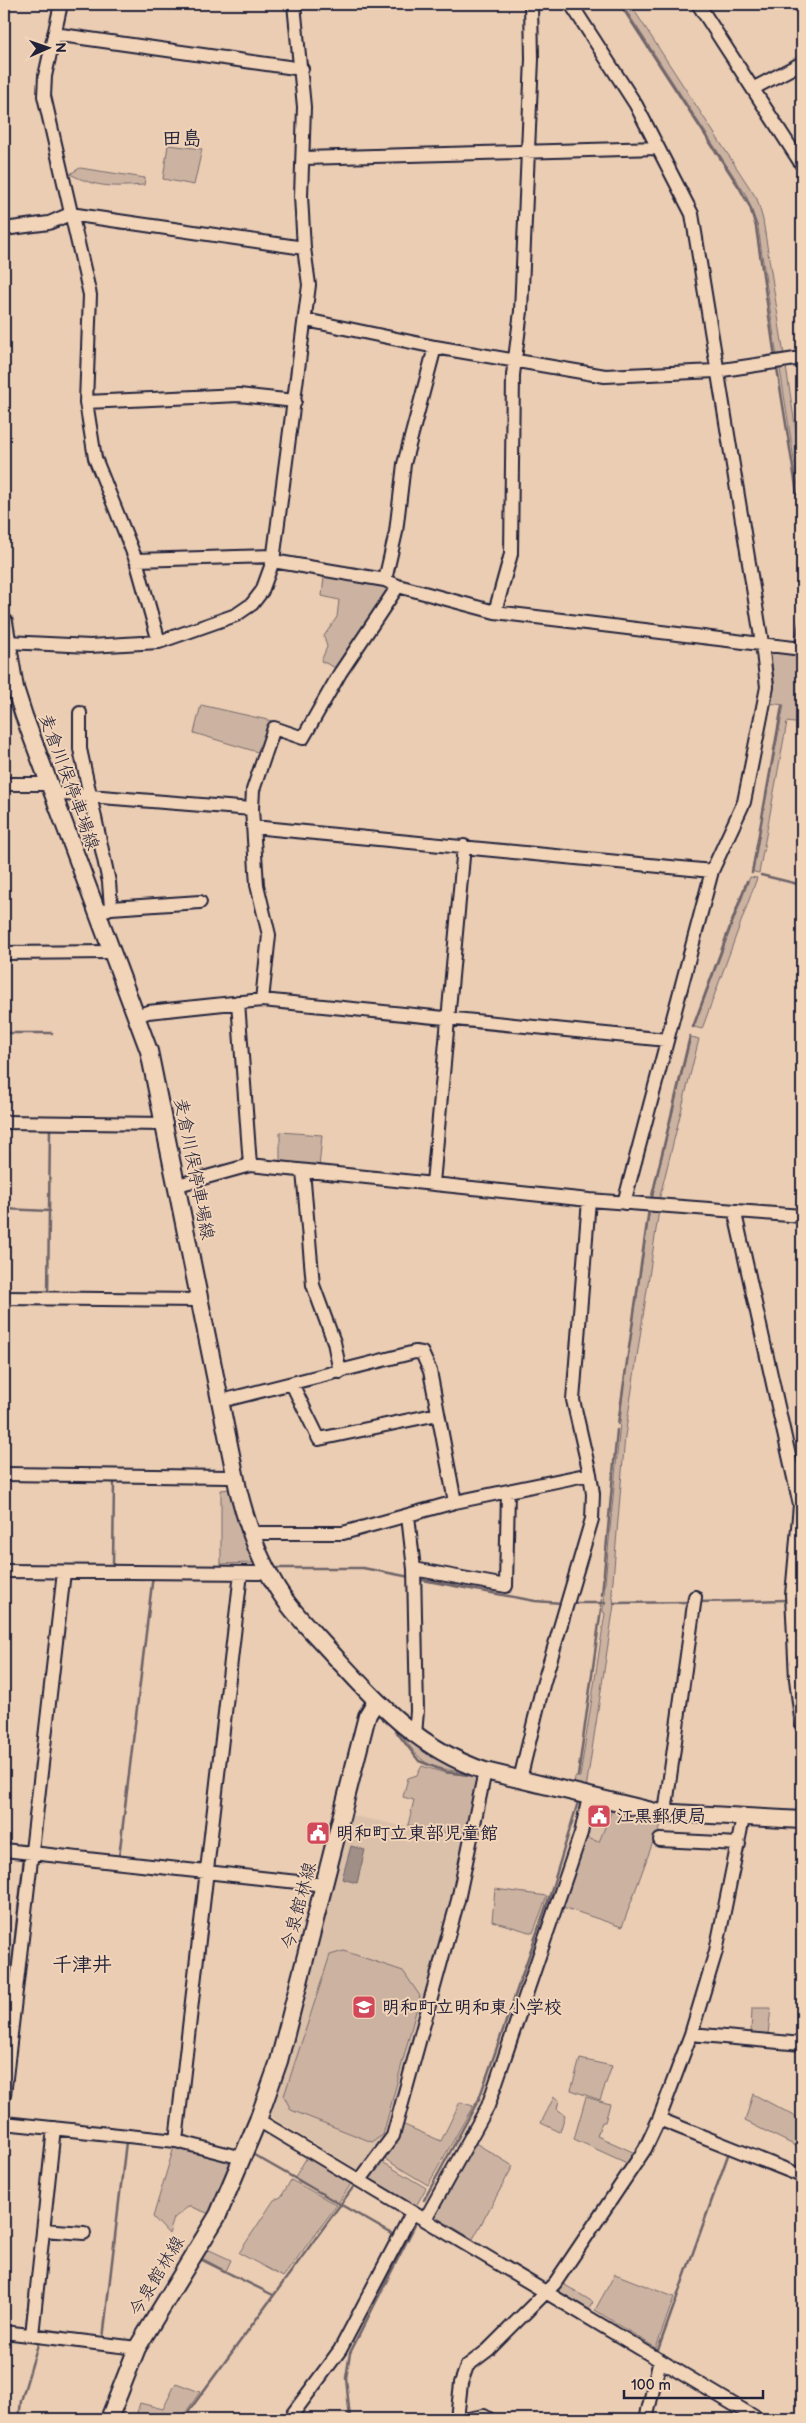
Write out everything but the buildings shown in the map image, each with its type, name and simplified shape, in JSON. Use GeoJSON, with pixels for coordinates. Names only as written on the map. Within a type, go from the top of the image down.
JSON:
{"type":"FeatureCollection","features":[{"type":"Feature","properties":{"kind":"main road","name":"麦倉川俣停車場線"},"geometry":{"type":"LineString","coordinates":[[4,622],[15,688],[51,791],[104,911],[112,952],[152,1061],[235,1475],[251,1533],[267,1571],[296,1613],[376,1701]]}},
{"type":"Feature","properties":{"kind":"main road"},"geometry":{"type":"LineString","coordinates":[[376,1701],[415,1734],[447,1756],[485,1771],[589,1797],[665,1813],[802,1820]]}},
{"type":"Feature","properties":{"kind":"main road","name":"今泉館林線"},"geometry":{"type":"LineString","coordinates":[[109,2419],[137,2348],[218,2215],[258,2120],[279,2061],[367,1716],[376,1701]]}},
{"type":"Feature","properties":{"kind":"street"},"geometry":{"type":"LineString","coordinates":[[61,4],[45,76],[44,96],[90,295],[86,402],[98,466],[136,560],[159,642]]}},
{"type":"Feature","properties":{"kind":"street"},"geometry":{"type":"LineString","coordinates":[[7,642],[90,646],[159,642],[236,615],[252,604],[262,591],[273,558],[309,286],[304,248],[301,196],[304,158],[302,69],[294,4]]}},
{"type":"Feature","properties":{"kind":"street"},"geometry":{"type":"LineString","coordinates":[[495,612],[511,554],[514,360],[521,311],[532,59],[531,4]]}},
{"type":"Feature","properties":{"kind":"street"},"geometry":{"type":"LineString","coordinates":[[571,4],[636,105],[692,214],[716,371],[762,643],[767,687],[744,802],[712,871],[624,1203]]}},
{"type":"Feature","properties":{"kind":"street"},"geometry":{"type":"LineString","coordinates":[[698,4],[802,164]]}},
{"type":"Feature","properties":{"kind":"street"},"geometry":{"type":"LineString","coordinates":[[54,34],[302,69]]}},
{"type":"Feature","properties":{"kind":"street"},"geometry":{"type":"LineString","coordinates":[[754,88],[802,63]]}},
{"type":"Feature","properties":{"kind":"street"},"geometry":{"type":"LineString","coordinates":[[304,158],[658,148]]}},
{"type":"Feature","properties":{"kind":"street"},"geometry":{"type":"LineString","coordinates":[[4,229],[49,223],[70,214],[304,248]]}},
{"type":"Feature","properties":{"kind":"street"},"geometry":{"type":"LineString","coordinates":[[306,320],[435,347],[604,376],[716,371],[802,358]]}},
{"type":"Feature","properties":{"kind":"street"},"geometry":{"type":"LineString","coordinates":[[385,580],[396,532],[404,464],[435,347]]}},
{"type":"Feature","properties":{"kind":"street"},"geometry":{"type":"LineString","coordinates":[[86,402],[239,395],[295,401]]}},
{"type":"Feature","properties":{"kind":"street"},"geometry":{"type":"LineString","coordinates":[[136,560],[273,558],[385,580],[398,586],[495,612],[802,648]]}},
{"type":"Feature","properties":{"kind":"street"},"geometry":{"type":"LineString","coordinates":[[262,1000],[269,935],[257,884],[252,809],[253,790],[274,728],[303,738],[340,674],[398,586]]}},
{"type":"Feature","properties":{"kind":"street"},"geometry":{"type":"LineString","coordinates":[[80,713],[80,749],[109,882],[104,911],[200,902]]}},
{"type":"Feature","properties":{"kind":"street"},"geometry":{"type":"LineString","coordinates":[[4,784],[90,797],[252,809]]}},
{"type":"Feature","properties":{"kind":"street"},"geometry":{"type":"LineString","coordinates":[[253,827],[712,871]]}},
{"type":"Feature","properties":{"kind":"street"},"geometry":{"type":"LineString","coordinates":[[433,1183],[464,846]]}},
{"type":"Feature","properties":{"kind":"street"},"geometry":{"type":"LineString","coordinates":[[4,953],[112,952]]}},
{"type":"Feature","properties":{"kind":"street"},"geometry":{"type":"LineString","coordinates":[[136,1016],[148,1012],[262,1000],[666,1040]]}},
{"type":"Feature","properties":{"kind":"street"},"geometry":{"type":"LineString","coordinates":[[238,1002],[250,1165]]}},
{"type":"Feature","properties":{"kind":"street"},"geometry":{"type":"LineString","coordinates":[[4,1122],[166,1124]]}},
{"type":"Feature","properties":{"kind":"street"},"geometry":{"type":"LineString","coordinates":[[178,1185],[250,1165],[589,1200],[802,1216]]}},
{"type":"Feature","properties":{"kind":"street"},"geometry":{"type":"LineString","coordinates":[[303,1171],[313,1286],[334,1342],[340,1372]]}},
{"type":"Feature","properties":{"kind":"street"},"geometry":{"type":"LineString","coordinates":[[520,1779],[543,1685],[590,1531],[593,1508],[590,1474],[573,1400],[589,1200]]}},
{"type":"Feature","properties":{"kind":"street"},"geometry":{"type":"LineString","coordinates":[[737,1211],[736,1218],[800,1505],[792,1595],[796,1679],[802,1726]]}},
{"type":"Feature","properties":{"kind":"street"},"geometry":{"type":"LineString","coordinates":[[4,1298],[200,1300]]}},
{"type":"Feature","properties":{"kind":"street"},"geometry":{"type":"LineString","coordinates":[[221,1401],[415,1352],[422,1353],[430,1371],[455,1502]]}},
{"type":"Feature","properties":{"kind":"street"},"geometry":{"type":"LineString","coordinates":[[292,1384],[319,1439],[438,1414]]}},
{"type":"Feature","properties":{"kind":"street"},"geometry":{"type":"LineString","coordinates":[[4,1474],[228,1477],[235,1475]]}},
{"type":"Feature","properties":{"kind":"street"},"geometry":{"type":"LineString","coordinates":[[251,1533],[343,1533],[455,1502],[590,1474]]}},
{"type":"Feature","properties":{"kind":"street"},"geometry":{"type":"LineString","coordinates":[[414,1569],[506,1586],[508,1491]]}},
{"type":"Feature","properties":{"kind":"street"},"geometry":{"type":"LineString","coordinates":[[408,1516],[414,1569],[417,1710],[415,1734]]}},
{"type":"Feature","properties":{"kind":"street"},"geometry":{"type":"LineString","coordinates":[[4,1571],[241,1573],[267,1571]]}},
{"type":"Feature","properties":{"kind":"street"},"geometry":{"type":"LineString","coordinates":[[4,2095],[64,1572]]}},
{"type":"Feature","properties":{"kind":"street"},"geometry":{"type":"LineString","coordinates":[[176,2141],[205,1872],[241,1573]]}},
{"type":"Feature","properties":{"kind":"street"},"geometry":{"type":"LineString","coordinates":[[665,1813],[695,1597]]}},
{"type":"Feature","properties":{"kind":"street"},"geometry":{"type":"LineString","coordinates":[[360,2180],[393,2136],[458,1900],[485,1771]]}},
{"type":"Feature","properties":{"kind":"street"},"geometry":{"type":"LineString","coordinates":[[425,2220],[488,2106],[582,1833],[589,1797]]}},
{"type":"Feature","properties":{"kind":"street"},"geometry":{"type":"LineString","coordinates":[[457,2419],[460,2383],[467,2366],[488,2350],[546,2292],[645,2149],[659,2119],[691,2034],[724,1922],[743,1818]]}},
{"type":"Feature","properties":{"kind":"street"},"geometry":{"type":"LineString","coordinates":[[660,1840],[739,1844]]}},
{"type":"Feature","properties":{"kind":"street"},"geometry":{"type":"LineString","coordinates":[[4,1850],[325,1886]]}},
{"type":"Feature","properties":{"kind":"street"},"geometry":{"type":"LineString","coordinates":[[691,2034],[802,2044]]}},
{"type":"Feature","properties":{"kind":"street"},"geometry":{"type":"LineString","coordinates":[[659,2119],[802,2176]]}},
{"type":"Feature","properties":{"kind":"street"},"geometry":{"type":"LineString","coordinates":[[258,2120],[758,2419]]}},
{"type":"Feature","properties":{"kind":"street"},"geometry":{"type":"LineString","coordinates":[[4,2123],[176,2141],[242,2158]]}},
{"type":"Feature","properties":{"kind":"street"},"geometry":{"type":"LineString","coordinates":[[32,2335],[54,2128]]}},
{"type":"Feature","properties":{"kind":"street"},"geometry":{"type":"LineString","coordinates":[[289,2419],[340,2350],[412,2213]]}},
{"type":"Feature","properties":{"kind":"street"},"geometry":{"type":"LineString","coordinates":[[43,2230],[84,2233]]}},
{"type":"Feature","properties":{"kind":"street"},"geometry":{"type":"LineString","coordinates":[[4,2332],[137,2348]]}},
{"type":"Feature","properties":{"kind":"street"},"geometry":{"type":"LineString","coordinates":[[646,2419],[660,2360]]}},
{"type":"Feature","properties":{"kind":"street"},"geometry":{"type":"LineString","coordinates":[[468,2419],[484,2416],[489,2419]]}},
{"type":"Feature","properties":{"kind":"shaded area"},"geometry":{"type":"Polygon","coordinates":[[[622,4],[630,4],[757,199],[763,220],[784,355],[777,357],[758,227],[746,195],[622,4]]]}},
{"type":"Feature","properties":{"kind":"shaded area"},"geometry":{"type":"Polygon","coordinates":[[[168,145],[202,149],[194,185],[163,179],[168,145]]]}},
{"type":"Feature","properties":{"kind":"shaded area"},"geometry":{"type":"Polygon","coordinates":[[[80,168],[145,178],[144,185],[106,186],[80,179],[70,174],[80,168]]]}},
{"type":"Feature","properties":{"kind":"shaded area"},"geometry":{"type":"Polygon","coordinates":[[[786,367],[802,470],[802,511],[780,369],[786,367]]]}},
{"type":"Feature","properties":{"kind":"shaded area"},"geometry":{"type":"Polygon","coordinates":[[[284,565],[389,587],[336,668],[321,661],[327,647],[324,636],[337,617],[339,600],[322,596],[324,577],[283,570],[284,565]]]}},
{"type":"Feature","properties":{"kind":"shaded area"},"geometry":{"type":"Polygon","coordinates":[[[769,650],[802,653],[802,724],[787,722],[759,873],[754,872],[752,869],[784,705],[768,703],[774,685],[769,650]]]}},
{"type":"Feature","properties":{"kind":"shaded area"},"geometry":{"type":"Polygon","coordinates":[[[201,705],[272,721],[261,753],[194,733],[201,705]]]}},
{"type":"Feature","properties":{"kind":"shaded area"},"geometry":{"type":"Polygon","coordinates":[[[750,877],[757,878],[702,1029],[694,1027],[750,877]]]}},
{"type":"Feature","properties":{"kind":"shaded area"},"geometry":{"type":"Polygon","coordinates":[[[691,1037],[699,1039],[659,1200],[652,1199],[691,1037]]]}},
{"type":"Feature","properties":{"kind":"shaded area"},"geometry":{"type":"Polygon","coordinates":[[[280,1132],[322,1135],[319,1168],[280,1164],[280,1132]]]}},
{"type":"Feature","properties":{"kind":"shaded area"},"geometry":{"type":"Polygon","coordinates":[[[650,1209],[659,1210],[625,1436],[612,1592],[614,1605],[586,1789],[574,1786],[575,1777],[580,1777],[605,1613],[603,1612],[603,1606],[605,1605],[604,1594],[623,1391],[650,1209]]]}},
{"type":"Feature","properties":{"kind":"shaded area"},"geometry":{"type":"Polygon","coordinates":[[[231,1489],[238,1517],[254,1563],[221,1564],[221,1490],[231,1489]]]}},
{"type":"Feature","properties":{"kind":"shaded area"},"geometry":{"type":"Polygon","coordinates":[[[398,1729],[479,1776],[468,1838],[408,1825],[414,1800],[403,1797],[408,1778],[417,1775],[422,1766],[445,1773],[477,1776],[430,1765],[416,1754],[398,1729]]]}},
{"type":"Feature","properties":{"kind":"shaded area"},"geometry":{"type":"Polygon","coordinates":[[[591,1804],[612,1810],[599,1843],[584,1837],[591,1804]]]}},
{"type":"Feature","properties":{"kind":"shaded area"},"geometry":{"type":"Polygon","coordinates":[[[612,1810],[662,1820],[656,1842],[653,1842],[622,1927],[560,1906],[584,1837],[599,1842],[612,1810]]]}},
{"type":"Feature","properties":{"kind":"shaded area","name":"明和町立明和東小学校"},"geometry":{"type":"Polygon","coordinates":[[[349,1815],[466,1839],[454,1898],[389,2133],[362,2169],[357,2169],[273,2118],[269,2107],[285,2066],[320,1935],[349,1815]]]}},
{"type":"Feature","properties":{"kind":"shaded area"},"geometry":{"type":"Polygon","coordinates":[[[351,1846],[365,1850],[357,1883],[342,1879],[351,1846]]]}},
{"type":"Feature","properties":{"kind":"shaded area"},"geometry":{"type":"Polygon","coordinates":[[[495,1889],[547,1896],[533,1933],[492,1921],[495,1889]]]}},
{"type":"Feature","properties":{"kind":"shaded area"},"geometry":{"type":"Polygon","coordinates":[[[344,1951],[403,1971],[420,1996],[383,2135],[372,2142],[291,2110],[284,2096],[330,1955],[344,1951]]]}},
{"type":"Feature","properties":{"kind":"shaded area"},"geometry":{"type":"Polygon","coordinates":[[[752,2008],[771,2008],[768,2034],[751,2033],[752,2008]]]}},
{"type":"Feature","properties":{"kind":"shaded area"},"geometry":{"type":"Polygon","coordinates":[[[580,2059],[612,2066],[600,2100],[571,2090],[580,2059]]]}},
{"type":"Feature","properties":{"kind":"shaded area"},"geometry":{"type":"Polygon","coordinates":[[[753,2094],[802,2120],[800,2148],[745,2121],[753,2094]]]}},
{"type":"Feature","properties":{"kind":"shaded area"},"geometry":{"type":"Polygon","coordinates":[[[554,2097],[559,2100],[557,2109],[565,2115],[560,2132],[541,2123],[554,2097]]]}},
{"type":"Feature","properties":{"kind":"shaded area"},"geometry":{"type":"Polygon","coordinates":[[[586,2097],[610,2104],[605,2122],[602,2122],[597,2136],[635,2153],[629,2164],[574,2139],[586,2097]]]}},
{"type":"Feature","properties":{"kind":"shaded area"},"geometry":{"type":"Polygon","coordinates":[[[460,2102],[473,2106],[428,2185],[383,2158],[402,2124],[441,2141],[460,2102]]]}},
{"type":"Feature","properties":{"kind":"shaded area"},"geometry":{"type":"Polygon","coordinates":[[[472,2141],[513,2166],[473,2239],[432,2215],[472,2141]]]}},
{"type":"Feature","properties":{"kind":"shaded area"},"geometry":{"type":"Polygon","coordinates":[[[174,2147],[232,2159],[234,2162],[210,2214],[189,2206],[174,2218],[169,2234],[153,2217],[174,2147]]]}},
{"type":"Feature","properties":{"kind":"shaded area"},"geometry":{"type":"Polygon","coordinates":[[[307,2157],[351,2184],[338,2203],[295,2177],[307,2157]]]}},
{"type":"Feature","properties":{"kind":"shaded area"},"geometry":{"type":"Polygon","coordinates":[[[379,2160],[426,2188],[416,2206],[368,2177],[379,2160]]]}},
{"type":"Feature","properties":{"kind":"shaded area"},"geometry":{"type":"Polygon","coordinates":[[[291,2180],[337,2205],[283,2277],[239,2253],[274,2200],[281,2197],[291,2180]]]}},
{"type":"Feature","properties":{"kind":"shaded area"},"geometry":{"type":"Polygon","coordinates":[[[203,2247],[231,2260],[226,2271],[198,2256],[203,2247]]]}},
{"type":"Feature","properties":{"kind":"shaded area"},"geometry":{"type":"Polygon","coordinates":[[[615,2274],[674,2297],[656,2348],[595,2310],[615,2274]]]}},
{"type":"Feature","properties":{"kind":"shaded area"},"geometry":{"type":"Polygon","coordinates":[[[560,2282],[593,2302],[589,2309],[559,2292],[558,2284],[560,2282]]]}},
{"type":"Feature","properties":{"kind":"shaded area"},"geometry":{"type":"Polygon","coordinates":[[[176,2383],[200,2392],[181,2419],[135,2419],[140,2403],[163,2409],[176,2383]]]}},
{"type":"Feature","properties":{"kind":"waterway"},"geometry":{"type":"LineString","coordinates":[[620,4],[739,187],[750,207],[756,227],[775,357]]}},
{"type":"Feature","properties":{"kind":"waterway"},"geometry":{"type":"LineString","coordinates":[[777,368],[802,524]]}},
{"type":"Feature","properties":{"kind":"waterway"},"geometry":{"type":"LineString","coordinates":[[795,642],[802,611]]}},
{"type":"Feature","properties":{"kind":"waterway"},"geometry":{"type":"LineString","coordinates":[[752,873],[782,706]]}},
{"type":"Feature","properties":{"kind":"waterway"},"geometry":{"type":"LineString","coordinates":[[761,875],[802,885]]}},
{"type":"Feature","properties":{"kind":"waterway"},"geometry":{"type":"LineString","coordinates":[[693,1027],[747,881]]}},
{"type":"Feature","properties":{"kind":"waterway"},"geometry":{"type":"LineString","coordinates":[[4,1033],[52,1033]]}},
{"type":"Feature","properties":{"kind":"waterway"},"geometry":{"type":"LineString","coordinates":[[651,1200],[690,1036]]}},
{"type":"Feature","properties":{"kind":"waterway"},"geometry":{"type":"LineString","coordinates":[[48,1295],[50,1127]]}},
{"type":"Feature","properties":{"kind":"waterway"},"geometry":{"type":"LineString","coordinates":[[4,1209],[50,1211]]}},
{"type":"Feature","properties":{"kind":"waterway"},"geometry":{"type":"LineString","coordinates":[[618,1424],[649,1209]]}},
{"type":"Feature","properties":{"kind":"waterway"},"geometry":{"type":"LineString","coordinates":[[602,1595],[617,1430]]}},
{"type":"Feature","properties":{"kind":"waterway"},"geometry":{"type":"LineString","coordinates":[[113,1565],[114,1481]]}},
{"type":"Feature","properties":{"kind":"waterway"},"geometry":{"type":"LineString","coordinates":[[4,1565],[142,1566]]}},
{"type":"Feature","properties":{"kind":"waterway"},"geometry":{"type":"LineString","coordinates":[[273,1568],[363,1568],[410,1577]]}},
{"type":"Feature","properties":{"kind":"waterway"},"geometry":{"type":"LineString","coordinates":[[119,1857],[153,1575]]}},
{"type":"Feature","properties":{"kind":"waterway"},"geometry":{"type":"LineString","coordinates":[[417,1579],[535,1601],[562,1603]]}},
{"type":"Feature","properties":{"kind":"waterway"},"geometry":{"type":"LineString","coordinates":[[601,1606],[602,1600]]}},
{"type":"Feature","properties":{"kind":"waterway"},"geometry":{"type":"LineString","coordinates":[[698,1602],[787,1600]]}},
{"type":"Feature","properties":{"kind":"waterway"},"geometry":{"type":"LineString","coordinates":[[614,1603],[690,1602]]}},
{"type":"Feature","properties":{"kind":"waterway"},"geometry":{"type":"LineString","coordinates":[[572,1603],[605,1603]]}},
{"type":"Feature","properties":{"kind":"waterway"},"geometry":{"type":"LineString","coordinates":[[578,1776],[601,1609]]}},
{"type":"Feature","properties":{"kind":"waterway"},"geometry":{"type":"LineString","coordinates":[[392,1726],[419,1761],[447,1772],[476,1776]]}},
{"type":"Feature","properties":{"kind":"waterway"},"geometry":{"type":"LineString","coordinates":[[424,2200],[479,2099],[550,1895],[578,1802]]}},
{"type":"Feature","properties":{"kind":"waterway"},"geometry":{"type":"LineString","coordinates":[[4,2036],[24,1857]]}},
{"type":"Feature","properties":{"kind":"waterway"},"geometry":{"type":"LineString","coordinates":[[103,2339],[126,2142]]}},
{"type":"Feature","properties":{"kind":"waterway"},"geometry":{"type":"LineString","coordinates":[[254,2155],[394,2235]]}},
{"type":"Feature","properties":{"kind":"waterway"},"geometry":{"type":"LineString","coordinates":[[658,2350],[728,2155]]}},
{"type":"Feature","properties":{"kind":"waterway"},"geometry":{"type":"LineString","coordinates":[[183,2419],[354,2186]]}},
{"type":"Feature","properties":{"kind":"waterway"},"geometry":{"type":"LineString","coordinates":[[350,2419],[346,2378],[350,2353],[415,2225]]}},
{"type":"Feature","properties":{"kind":"waterway"},"geometry":{"type":"LineString","coordinates":[[198,2258],[273,2295]]}},
{"type":"Feature","properties":{"kind":"waterway"},"geometry":{"type":"LineString","coordinates":[[26,2329],[29,2299]]}},
{"type":"Feature","properties":{"kind":"waterway"},"geometry":{"type":"LineString","coordinates":[[39,2329],[63,2332]]}},
{"type":"Feature","properties":{"kind":"waterway"},"geometry":{"type":"LineString","coordinates":[[19,2419],[21,2401],[39,2341]]}},
{"type":"Feature","properties":{"kind":"place","name":"江黒郵便局"},"geometry":{"type":"Point","coordinates":[599,1816]}},
{"type":"Feature","properties":{"kind":"place","name":"明和町立東部児童館"},"geometry":{"type":"Point","coordinates":[318,1833]}},
{"type":"Feature","properties":{"kind":"place","name":"明和町立明和東小学校"},"geometry":{"type":"Point","coordinates":[364,2007]}},
{"type":"Feature","properties":{"kind":"district","name":"田島"},"geometry":{"type":"Point","coordinates":[182,139]}},
{"type":"Feature","properties":{"kind":"district","name":"千津井"},"geometry":{"type":"Point","coordinates":[82,1965]}}]}
